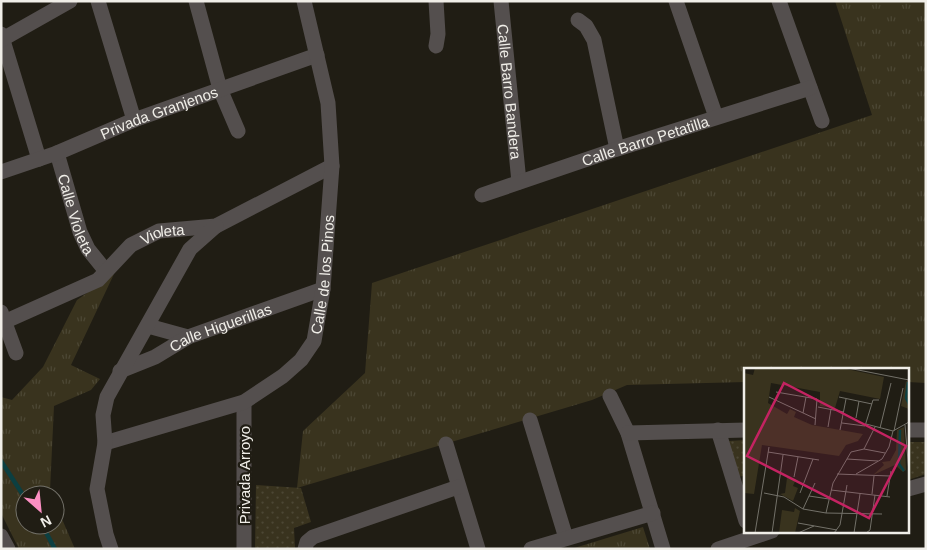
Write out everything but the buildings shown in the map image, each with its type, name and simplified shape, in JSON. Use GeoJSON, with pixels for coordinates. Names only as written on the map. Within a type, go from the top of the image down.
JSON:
{"type":"FeatureCollection","features":[{"type":"Feature","properties":{"kind":"street"},"geometry":{"type":"LineString","coordinates":[[39,160],[2,38],[70,1]]}},
{"type":"Feature","properties":{"kind":"street"},"geometry":{"type":"LineString","coordinates":[[98,1],[134,120]]}},
{"type":"Feature","properties":{"kind":"street"},"geometry":{"type":"LineString","coordinates":[[196,1],[220,89],[238,131]]}},
{"type":"Feature","properties":{"kind":"street","name":"Calle de los Pinos"},"geometry":{"type":"LineString","coordinates":[[105,443],[244,402],[284,376],[301,360],[314,341],[323,289],[332,166],[328,102],[304,1]]}},
{"type":"Feature","properties":{"kind":"street"},"geometry":{"type":"LineString","coordinates":[[436,1],[438,34],[436,46]]}},
{"type":"Feature","properties":{"kind":"street","name":"Calle Barro Bandera"},"geometry":{"type":"LineString","coordinates":[[501,1],[519,182]]}},
{"type":"Feature","properties":{"kind":"street"},"geometry":{"type":"LineString","coordinates":[[676,1],[716,117]]}},
{"type":"Feature","properties":{"kind":"street"},"geometry":{"type":"LineString","coordinates":[[779,1],[822,121]]}},
{"type":"Feature","properties":{"kind":"street"},"geometry":{"type":"LineString","coordinates":[[578,20],[586,26],[594,40],[617,149]]}},
{"type":"Feature","properties":{"kind":"street","name":"Privada Granjenos"},"geometry":{"type":"LineString","coordinates":[[1,172],[57,153],[134,120],[317,55]]}},
{"type":"Feature","properties":{"kind":"street","name":"Calle Barro Petatilla"},"geometry":{"type":"LineString","coordinates":[[482,195],[617,149],[810,88]]}},
{"type":"Feature","properties":{"kind":"street","name":"Calle Violeta"},"geometry":{"type":"LineString","coordinates":[[57,153],[80,232],[88,249],[105,270]]}},
{"type":"Feature","properties":{"kind":"street","name":"Violeta"},"geometry":{"type":"LineString","coordinates":[[3,317],[86,287],[98,280],[105,270],[131,245],[159,231],[216,226],[332,166]]}},
{"type":"Feature","properties":{"kind":"street"},"geometry":{"type":"LineString","coordinates":[[111,549],[97,489],[105,443],[103,415],[107,397],[190,249],[216,226]]}},
{"type":"Feature","properties":{"kind":"street"},"geometry":{"type":"LineString","coordinates":[[178,228],[190,249]]}},
{"type":"Feature","properties":{"kind":"street","name":"Calle Higuerillas"},"geometry":{"type":"LineString","coordinates":[[120,371],[155,356],[188,337],[323,289]]}},
{"type":"Feature","properties":{"kind":"street"},"geometry":{"type":"LineString","coordinates":[[3,317],[16,353]]}},
{"type":"Feature","properties":{"kind":"street"},"geometry":{"type":"LineString","coordinates":[[148,326],[188,337]]}},
{"type":"Feature","properties":{"kind":"street"},"geometry":{"type":"LineString","coordinates":[[610,396],[628,433],[663,549]]}},
{"type":"Feature","properties":{"kind":"street","name":"Privada Arroyo"},"geometry":{"type":"LineString","coordinates":[[244,402],[244,549]]}},
{"type":"Feature","properties":{"kind":"street"},"geometry":{"type":"LineString","coordinates":[[530,420],[566,538]]}},
{"type":"Feature","properties":{"kind":"street"},"geometry":{"type":"LineString","coordinates":[[718,430],[744,514]]}},
{"type":"Feature","properties":{"kind":"street"},"geometry":{"type":"LineString","coordinates":[[628,433],[744,430]]}},
{"type":"Feature","properties":{"kind":"street"},"geometry":{"type":"LineString","coordinates":[[910,430],[926,430]]}},
{"type":"Feature","properties":{"kind":"street"},"geometry":{"type":"LineString","coordinates":[[446,444],[478,549]]}},
{"type":"Feature","properties":{"kind":"street"},"geometry":{"type":"LineString","coordinates":[[910,488],[926,484]]}},
{"type":"Feature","properties":{"kind":"street"},"geometry":{"type":"LineString","coordinates":[[306,545],[313,537],[458,487]]}},
{"type":"Feature","properties":{"kind":"street"},"geometry":{"type":"LineString","coordinates":[[530,549],[653,513]]}},
{"type":"Feature","properties":{"kind":"street"},"geometry":{"type":"LineString","coordinates":[[718,549],[750,535],[766,532]]}},
{"type":"Feature","properties":{"kind":"street"},"geometry":{"type":"LineString","coordinates":[[1,536],[8,549]]}},
{"type":"Feature","properties":{"kind":"green space"},"geometry":{"type":"Polygon","coordinates":[[[835,1],[926,1],[926,383],[910,382],[910,368],[744,368],[744,382],[627,385],[592,400],[297,488],[303,431],[365,373],[372,283],[872,115],[835,1]]]}},
{"type":"Feature","properties":{"kind":"green space"},"geometry":{"type":"Polygon","coordinates":[[[114,274],[71,365],[100,379],[91,390],[54,406],[50,485],[15,485],[15,535],[65,535],[65,526],[75,549],[19,549],[1,513],[1,397],[12,400],[43,367],[77,300],[114,274]]]}},
{"type":"Feature","properties":{"kind":"green space"},"geometry":{"type":"Polygon","coordinates":[[[744,440],[744,476],[739,477],[728,441],[744,440]]]}},
{"type":"Feature","properties":{"kind":"green space"},"geometry":{"type":"Polygon","coordinates":[[[910,442],[926,442],[926,474],[910,479],[910,442]]]}},
{"type":"Feature","properties":{"kind":"green space"},"geometry":{"type":"Polygon","coordinates":[[[256,485],[301,488],[311,522],[294,528],[295,548],[255,549],[256,485]]]}},
{"type":"Feature","properties":{"kind":"green space"},"geometry":{"type":"Polygon","coordinates":[[[643,527],[650,549],[571,549],[643,527]]]}},
{"type":"Feature","properties":{"kind":"waterway"},"geometry":{"type":"LineString","coordinates":[[1,461],[17,485]]}},
{"type":"Feature","properties":{"kind":"waterway"},"geometry":{"type":"LineString","coordinates":[[47,535],[55,549]]}}]}
